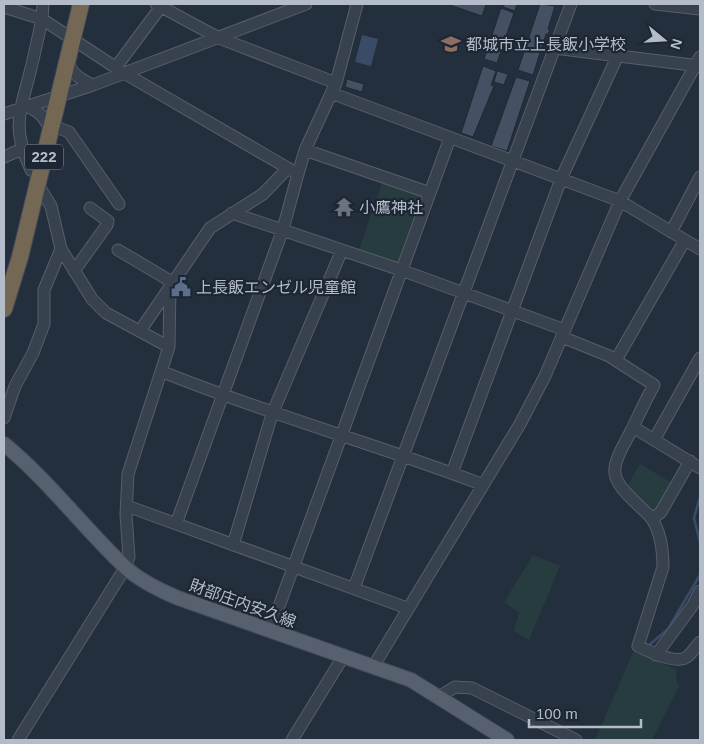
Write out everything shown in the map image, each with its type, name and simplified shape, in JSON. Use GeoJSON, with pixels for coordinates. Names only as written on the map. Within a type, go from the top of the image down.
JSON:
{"type":"FeatureCollection","features":[{"type":"Feature","properties":{"kind":"highway","name":"222"},"geometry":{"type":"LineString","coordinates":[[4,309],[20,257],[81,4]]}},
{"type":"Feature","properties":{"kind":"main road","name":"財部庄内安久線"},"geometry":{"type":"LineString","coordinates":[[4,444],[61,496],[126,568],[160,590],[342,657],[412,680],[507,740]]}},
{"type":"Feature","properties":{"kind":"street"},"geometry":{"type":"LineString","coordinates":[[43,4],[42,19],[18,131],[22,149],[54,212],[61,249],[99,307],[169,348]]}},
{"type":"Feature","properties":{"kind":"street"},"geometry":{"type":"LineString","coordinates":[[4,114],[93,85],[120,70],[219,38],[306,4]]}},
{"type":"Feature","properties":{"kind":"street"},"geometry":{"type":"LineString","coordinates":[[176,524],[283,229],[305,150],[334,88],[357,4]]}},
{"type":"Feature","properties":{"kind":"street"},"geometry":{"type":"LineString","coordinates":[[354,588],[570,4]]}},
{"type":"Feature","properties":{"kind":"street"},"geometry":{"type":"LineString","coordinates":[[655,4],[700,9]]}},
{"type":"Feature","properties":{"kind":"street"},"geometry":{"type":"LineString","coordinates":[[120,70],[160,5],[219,38],[450,138],[620,202],[700,249]]}},
{"type":"Feature","properties":{"kind":"street"},"geometry":{"type":"LineString","coordinates":[[4,7],[42,19],[120,70],[298,174]]}},
{"type":"Feature","properties":{"kind":"street"},"geometry":{"type":"LineString","coordinates":[[373,667],[481,484],[520,424],[563,333],[620,202],[699,63],[554,48]]}},
{"type":"Feature","properties":{"kind":"street"},"geometry":{"type":"LineString","coordinates":[[452,473],[560,179],[618,54]]}},
{"type":"Feature","properties":{"kind":"street"},"geometry":{"type":"LineString","coordinates":[[67,61],[71,70],[77,76],[93,85]]}},
{"type":"Feature","properties":{"kind":"street"},"geometry":{"type":"LineString","coordinates":[[24,109],[43,116],[51,128],[69,132],[119,204]]}},
{"type":"Feature","properties":{"kind":"street"},"geometry":{"type":"LineString","coordinates":[[270,631],[292,566],[450,138]]}},
{"type":"Feature","properties":{"kind":"street"},"geometry":{"type":"LineString","coordinates":[[4,157],[22,149]]}},
{"type":"Feature","properties":{"kind":"street"},"geometry":{"type":"LineString","coordinates":[[305,150],[430,193]]}},
{"type":"Feature","properties":{"kind":"street"},"geometry":{"type":"LineString","coordinates":[[140,331],[210,228],[262,194],[288,168]]}},
{"type":"Feature","properties":{"kind":"street"},"geometry":{"type":"LineString","coordinates":[[671,232],[700,177]]}},
{"type":"Feature","properties":{"kind":"street"},"geometry":{"type":"LineString","coordinates":[[74,270],[108,221],[90,208]]}},
{"type":"Feature","properties":{"kind":"street"},"geometry":{"type":"LineString","coordinates":[[232,213],[283,229],[512,310],[616,360],[654,385],[614,468],[616,477],[625,491],[652,519],[658,532],[663,567],[638,646],[656,655],[682,659],[686,658],[700,642]]}},
{"type":"Feature","properties":{"kind":"street"},"geometry":{"type":"LineString","coordinates":[[616,360],[685,240]]}},
{"type":"Feature","properties":{"kind":"street"},"geometry":{"type":"LineString","coordinates":[[4,418],[15,386],[36,346],[44,324],[44,290],[61,249]]}},
{"type":"Feature","properties":{"kind":"street"},"geometry":{"type":"LineString","coordinates":[[118,250],[171,284]]}},
{"type":"Feature","properties":{"kind":"street"},"geometry":{"type":"LineString","coordinates":[[233,545],[272,414],[342,250]]}},
{"type":"Feature","properties":{"kind":"street"},"geometry":{"type":"LineString","coordinates":[[18,740],[126,568],[129,557],[126,515],[130,467],[163,372],[169,348],[171,284]]}},
{"type":"Feature","properties":{"kind":"street"},"geometry":{"type":"LineString","coordinates":[[654,440],[700,358]]}},
{"type":"Feature","properties":{"kind":"street"},"geometry":{"type":"LineString","coordinates":[[163,372],[272,414],[341,434],[481,484]]}},
{"type":"Feature","properties":{"kind":"street"},"geometry":{"type":"LineString","coordinates":[[633,427],[696,463],[661,512],[652,519]]}},
{"type":"Feature","properties":{"kind":"street"},"geometry":{"type":"LineString","coordinates":[[127,506],[407,608]]}},
{"type":"Feature","properties":{"kind":"street"},"geometry":{"type":"LineString","coordinates":[[656,655],[693,605],[700,591]]}},
{"type":"Feature","properties":{"kind":"street"},"geometry":{"type":"LineString","coordinates":[[292,740],[342,657]]}},
{"type":"Feature","properties":{"kind":"street"},"geometry":{"type":"LineString","coordinates":[[440,696],[455,687],[472,688],[576,740]]}},
{"type":"Feature","properties":{"kind":"green space"},"geometry":{"type":"Polygon","coordinates":[[[383,180],[420,193],[422,198],[398,264],[358,253],[383,180]]]}},
{"type":"Feature","properties":{"kind":"green space"},"geometry":{"type":"Polygon","coordinates":[[[640,464],[674,484],[653,514],[627,486],[640,464]]]}},
{"type":"Feature","properties":{"kind":"green space"},"geometry":{"type":"Polygon","coordinates":[[[533,555],[560,566],[529,640],[514,631],[519,613],[504,602],[533,555]]]}},
{"type":"Feature","properties":{"kind":"green space"},"geometry":{"type":"Polygon","coordinates":[[[634,650],[677,670],[676,679],[679,686],[652,740],[595,740],[634,650]]]}},
{"type":"Feature","properties":{"kind":"water"},"geometry":{"type":"Polygon","coordinates":[[[362,35],[378,39],[371,66],[355,62],[362,35]]]}},
{"type":"Feature","properties":{"kind":"building"},"geometry":{"type":"Polygon","coordinates":[[[447,4],[486,4],[482,16],[447,4]]]}},
{"type":"Feature","properties":{"kind":"building"},"geometry":{"type":"Polygon","coordinates":[[[505,4],[517,4],[515,11],[503,7],[505,4]]]}},
{"type":"Feature","properties":{"kind":"building"},"geometry":{"type":"Polygon","coordinates":[[[540,4],[555,6],[548,29],[550,30],[546,34],[533,75],[518,70],[540,4]]]}},
{"type":"Feature","properties":{"kind":"building"},"geometry":{"type":"Polygon","coordinates":[[[501,8],[514,13],[497,63],[484,59],[501,8]]]}},
{"type":"Feature","properties":{"kind":"building"},"geometry":{"type":"Polygon","coordinates":[[[483,66],[496,71],[491,85],[494,86],[473,137],[461,133],[483,66]]]}},
{"type":"Feature","properties":{"kind":"building"},"geometry":{"type":"Polygon","coordinates":[[[497,71],[508,74],[504,85],[494,82],[497,71]]]}},
{"type":"Feature","properties":{"kind":"building"},"geometry":{"type":"Polygon","coordinates":[[[516,77],[530,81],[507,151],[491,146],[516,77]]]}},
{"type":"Feature","properties":{"kind":"building"},"geometry":{"type":"Polygon","coordinates":[[[347,79],[364,84],[362,92],[345,87],[347,79]]]}},
{"type":"Feature","properties":{"kind":"waterway"},"geometry":{"type":"LineString","coordinates":[[700,497],[694,518],[700,542]]}},
{"type":"Feature","properties":{"kind":"waterway"},"geometry":{"type":"LineString","coordinates":[[648,646],[668,629],[700,575]]}},
{"type":"Feature","properties":{"kind":"place","name":"都城市立上長飯小学校"},"geometry":{"type":"Point","coordinates":[451,44]}},
{"type":"Feature","properties":{"kind":"place","name":"小鷹神社"},"geometry":{"type":"Point","coordinates":[344,207]}},
{"type":"Feature","properties":{"kind":"place","name":"上長飯エンゼル児童館"},"geometry":{"type":"Point","coordinates":[181,287]}}]}
